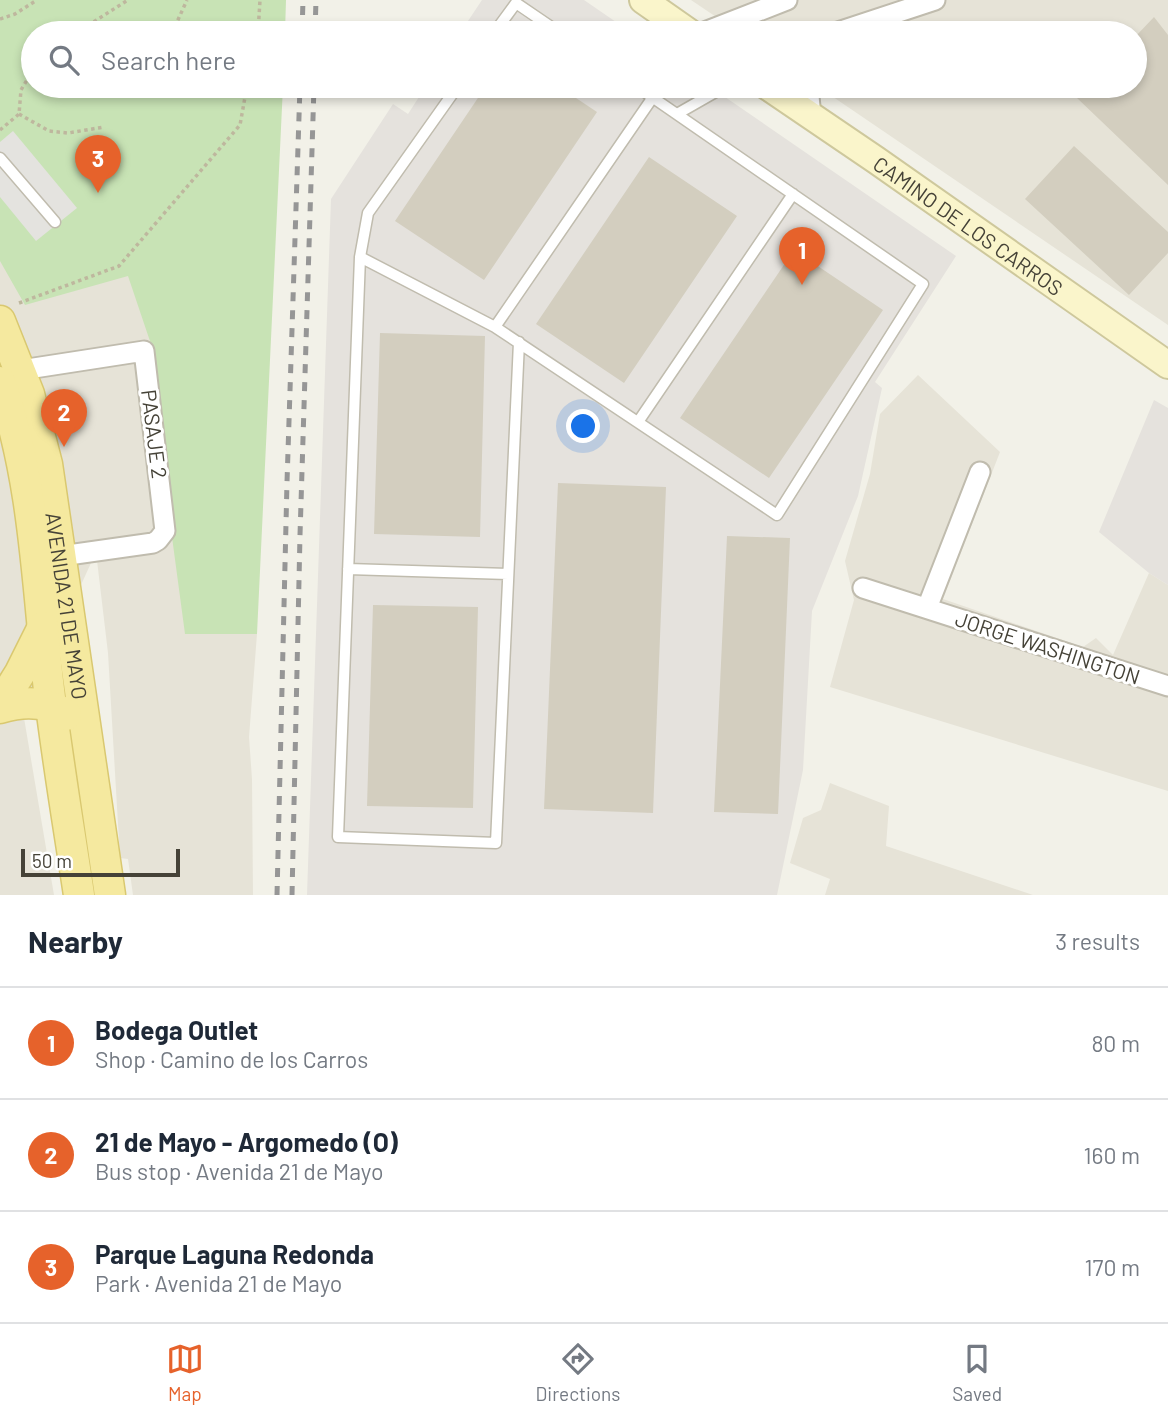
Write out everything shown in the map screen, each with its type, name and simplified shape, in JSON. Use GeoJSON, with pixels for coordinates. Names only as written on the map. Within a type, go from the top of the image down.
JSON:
{"type":"FeatureCollection","features":[{"type":"Feature","properties":{"kind":"main road"},"geometry":{"type":"LineString","coordinates":[[643,0],[668,21]]}},
{"type":"Feature","properties":{"kind":"main road","name":"CAMINO DE LOS CARROS"},"geometry":{"type":"LineString","coordinates":[[784,98],[1168,365]]}},
{"type":"Feature","properties":{"kind":"main road","name":"AVENIDA 21 DE MAYO"},"geometry":{"type":"LineString","coordinates":[[11,317],[10,376],[16,438],[30,511],[51,707],[79,895]]}},
{"type":"Feature","properties":{"kind":"main road","name":"AVENIDA 21 DE MAYO"},"geometry":{"type":"LineString","coordinates":[[10,376],[47,464],[110,895]]}},
{"type":"Feature","properties":{"kind":"main road"},"geometry":{"type":"LineString","coordinates":[[0,707],[43,626]]}},
{"type":"Feature","properties":{"kind":"main road"},"geometry":{"type":"LineString","coordinates":[[0,707],[27,703],[51,707],[68,717],[86,737]]}},
{"type":"Feature","properties":{"kind":"street"},"geometry":{"type":"LineString","coordinates":[[733,21],[787,0]]}},
{"type":"Feature","properties":{"kind":"street"},"geometry":{"type":"LineString","coordinates":[[871,21],[935,0]]}},
{"type":"Feature","properties":{"kind":"street"},"geometry":{"type":"LineString","coordinates":[[809,98],[811,117]]}},
{"type":"Feature","properties":{"kind":"street","name":"PASAJE 2"},"geometry":{"type":"LineString","coordinates":[[10,376],[144,351],[165,531],[153,542],[61,556]]}},
{"type":"Feature","properties":{"kind":"street","name":"JORGE WASHINGTON"},"geometry":{"type":"LineString","coordinates":[[928,608],[980,472]]}},
{"type":"Feature","properties":{"kind":"street","name":"JORGE WASHINGTON"},"geometry":{"type":"LineString","coordinates":[[863,587],[1168,686]]}},
{"type":"Feature","properties":{"kind":"lane"},"geometry":{"type":"LineString","coordinates":[[503,21],[516,3],[542,21]]}},
{"type":"Feature","properties":{"kind":"lane"},"geometry":{"type":"LineString","coordinates":[[450,98],[368,214],[360,257],[338,837],[496,843],[519,342]]}},
{"type":"Feature","properties":{"kind":"lane"},"geometry":{"type":"LineString","coordinates":[[495,327],[652,98]]}},
{"type":"Feature","properties":{"kind":"lane"},"geometry":{"type":"LineString","coordinates":[[360,257],[495,327],[777,515],[923,284],[654,98]]}},
{"type":"Feature","properties":{"kind":"lane"},"geometry":{"type":"LineString","coordinates":[[677,114],[705,98]]}},
{"type":"Feature","properties":{"kind":"lane"},"geometry":{"type":"LineString","coordinates":[[0,158],[55,222]]}},
{"type":"Feature","properties":{"kind":"lane"},"geometry":{"type":"LineString","coordinates":[[638,422],[793,194]]}},
{"type":"Feature","properties":{"kind":"lane"},"geometry":{"type":"LineString","coordinates":[[348,569],[508,574]]}},
{"type":"Feature","properties":{"kind":"path"},"geometry":{"type":"LineString","coordinates":[[0,19],[15,14],[37,0]]}},
{"type":"Feature","properties":{"kind":"path"},"geometry":{"type":"LineString","coordinates":[[114,0],[119,5]]}},
{"type":"Feature","properties":{"kind":"path"},"geometry":{"type":"LineString","coordinates":[[94,21],[128,0]]}},
{"type":"Feature","properties":{"kind":"path"},"geometry":{"type":"LineString","coordinates":[[177,21],[187,0]]}},
{"type":"Feature","properties":{"kind":"path"},"geometry":{"type":"LineString","coordinates":[[259,21],[260,0]]}},
{"type":"Feature","properties":{"kind":"path"},"geometry":{"type":"LineString","coordinates":[[0,130],[19,114],[21,90]]}},
{"type":"Feature","properties":{"kind":"path"},"geometry":{"type":"LineString","coordinates":[[11,317],[18,302],[119,266],[240,125],[245,98]]}},
{"type":"Feature","properties":{"kind":"path"},"geometry":{"type":"LineString","coordinates":[[19,114],[49,131],[68,133],[104,127]]}},
{"type":"Feature","properties":{"kind":"shaded area"},"geometry":{"type":"Polygon","coordinates":[[[0,0],[21,21],[21,98],[274,98],[185,634],[257,634],[249,737],[253,895],[133,895],[128,859],[120,858],[108,653],[96,552],[23,712],[54,895],[0,895],[0,0]]]}},
{"type":"Feature","properties":{"kind":"shaded area"},"geometry":{"type":"Polygon","coordinates":[[[482,0],[584,0],[615,21],[468,21],[482,0]]]}},
{"type":"Feature","properties":{"kind":"shaded area"},"geometry":{"type":"Polygon","coordinates":[[[691,0],[1168,0],[1168,325],[835,98],[1147,98],[1147,21],[722,21],[691,0]]]}},
{"type":"Feature","properties":{"kind":"shaded area"},"geometry":{"type":"Polygon","coordinates":[[[418,98],[726,98],[956,256],[875,382],[882,388],[858,496],[812,611],[803,770],[777,895],[307,895],[331,199],[393,104],[408,114],[418,98]]]}},
{"type":"Feature","properties":{"kind":"shaded area"},"geometry":{"type":"Polygon","coordinates":[[[13,131],[77,208],[36,241],[0,197],[0,142],[13,131]]]}},
{"type":"Feature","properties":{"kind":"shaded area"},"geometry":{"type":"Polygon","coordinates":[[[918,375],[1000,452],[943,599],[1083,647],[1096,638],[1113,655],[1149,573],[1168,585],[1168,791],[830,687],[854,600],[845,561],[870,474],[880,414],[918,375]]]}},
{"type":"Feature","properties":{"kind":"shaded area"},"geometry":{"type":"Polygon","coordinates":[[[1154,400],[1168,408],[1168,585],[1099,532],[1154,400]]]}},
{"type":"Feature","properties":{"kind":"shaded area"},"geometry":{"type":"Polygon","coordinates":[[[830,783],[889,806],[886,846],[1033,895],[825,895],[830,879],[790,863],[803,818],[821,810],[830,783]]]}},
{"type":"Feature","properties":{"kind":"green space"},"geometry":{"type":"Polygon","coordinates":[[[0,0],[286,0],[285,21],[21,21],[21,98],[282,98],[257,634],[185,634],[172,537],[155,356],[128,276],[25,305],[0,261],[0,0]]]}},
{"type":"Feature","properties":{"kind":"building"},"geometry":{"type":"Polygon","coordinates":[[[1154,17],[1168,35],[1168,185],[1077,98],[1147,98],[1147,24],[1154,17]]]}},
{"type":"Feature","properties":{"kind":"building"},"geometry":{"type":"Polygon","coordinates":[[[478,98],[576,98],[597,112],[484,280],[395,221],[478,98]]]}},
{"type":"Feature","properties":{"kind":"building"},"geometry":{"type":"Polygon","coordinates":[[[1074,146],[1168,232],[1168,253],[1129,295],[1025,199],[1074,146]]]}},
{"type":"Feature","properties":{"kind":"building"},"geometry":{"type":"Polygon","coordinates":[[[649,157],[737,216],[624,383],[536,324],[649,157]]]}},
{"type":"Feature","properties":{"kind":"building"},"geometry":{"type":"Polygon","coordinates":[[[794,250],[883,310],[769,478],[680,418],[794,250]]]}},
{"type":"Feature","properties":{"kind":"building"},"geometry":{"type":"Polygon","coordinates":[[[380,333],[485,336],[480,537],[374,534],[380,333]]]}},
{"type":"Feature","properties":{"kind":"building"},"geometry":{"type":"Polygon","coordinates":[[[558,483],[666,487],[653,813],[544,809],[558,483]]]}},
{"type":"Feature","properties":{"kind":"building"},"geometry":{"type":"Polygon","coordinates":[[[727,536],[790,538],[778,814],[714,812],[727,536]]]}},
{"type":"Feature","properties":{"kind":"building"},"geometry":{"type":"Polygon","coordinates":[[[373,605],[478,607],[473,808],[367,806],[373,605]]]}},
{"type":"Feature","properties":{"kind":"railway"},"geometry":{"type":"LineString","coordinates":[[302,21],[303,0]]}},
{"type":"Feature","properties":{"kind":"railway"},"geometry":{"type":"LineString","coordinates":[[315,21],[316,0]]}},
{"type":"Feature","properties":{"kind":"railway"},"geometry":{"type":"LineString","coordinates":[[277,895],[300,98]]}},
{"type":"Feature","properties":{"kind":"railway"},"geometry":{"type":"LineString","coordinates":[[292,895],[314,98]]}},
{"type":"Feature","properties":{"kind":"place","name":"Parque Laguna Redonda"},"geometry":{"type":"Point","coordinates":[98,193]}},
{"type":"Feature","properties":{"kind":"place","name":"Bodega Outlet"},"geometry":{"type":"Point","coordinates":[802,285]}},
{"type":"Feature","properties":{"kind":"place","name":"21 de Mayo - Argomedo (O)"},"geometry":{"type":"Point","coordinates":[64,447]}}]}
